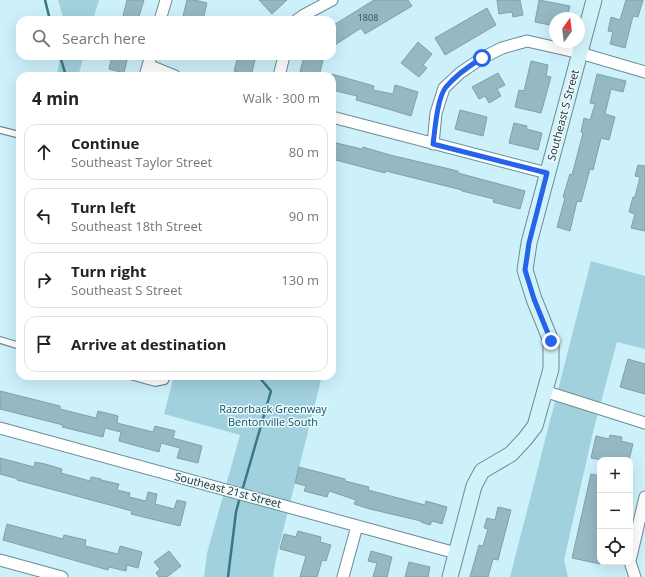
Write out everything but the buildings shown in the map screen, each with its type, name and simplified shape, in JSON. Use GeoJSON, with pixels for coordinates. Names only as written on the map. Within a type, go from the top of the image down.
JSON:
{"type":"FeatureCollection","features":[{"type":"Feature","properties":{"kind":"street"},"geometry":{"type":"LineString","coordinates":[[161,16],[166,0]]}},
{"type":"Feature","properties":{"kind":"street"},"geometry":{"type":"LineString","coordinates":[[303,16],[332,0]]}},
{"type":"Feature","properties":{"kind":"street","name":"Southeast S Street"},"geometry":{"type":"LineString","coordinates":[[450,577],[474,486],[482,471],[510,454],[535,426],[550,369],[551,341],[534,299],[525,270],[529,243],[594,0]]}},
{"type":"Feature","properties":{"kind":"street"},"geometry":{"type":"LineString","coordinates":[[433,144],[436,113],[444,88],[460,73],[482,58],[502,48],[527,41],[580,53],[645,72]]}},
{"type":"Feature","properties":{"kind":"street"},"geometry":{"type":"LineString","coordinates":[[146,72],[150,60],[169,72]]}},
{"type":"Feature","properties":{"kind":"street"},"geometry":{"type":"LineString","coordinates":[[280,72],[283,60]]}},
{"type":"Feature","properties":{"kind":"street"},"geometry":{"type":"LineString","coordinates":[[336,118],[547,173]]}},
{"type":"Feature","properties":{"kind":"street"},"geometry":{"type":"LineString","coordinates":[[544,391],[645,423]]}},
{"type":"Feature","properties":{"kind":"street","name":"Southeast 21st Street"},"geometry":{"type":"LineString","coordinates":[[0,428],[456,553]]}},
{"type":"Feature","properties":{"kind":"street"},"geometry":{"type":"LineString","coordinates":[[633,548],[645,497]]}},
{"type":"Feature","properties":{"kind":"street"},"geometry":{"type":"LineString","coordinates":[[343,577],[357,526]]}},
{"type":"Feature","properties":{"kind":"street"},"geometry":{"type":"LineString","coordinates":[[0,560],[62,577]]}},
{"type":"Feature","properties":{"kind":"street"},"geometry":{"type":"LineString","coordinates":[[631,565],[635,577]]}},
{"type":"Feature","properties":{"kind":"lane"},"geometry":{"type":"LineString","coordinates":[[0,130],[16,134]]}},
{"type":"Feature","properties":{"kind":"lane"},"geometry":{"type":"LineString","coordinates":[[0,340],[16,345]]}},
{"type":"Feature","properties":{"kind":"lane"},"geometry":{"type":"LineString","coordinates":[[144,380],[155,383],[165,380]]}},
{"type":"Feature","properties":{"kind":"green space"},"geometry":{"type":"Polygon","coordinates":[[[58,0],[99,0],[94,16],[63,16],[58,0]]]}},
{"type":"Feature","properties":{"kind":"green space"},"geometry":{"type":"Polygon","coordinates":[[[59,60],[83,60],[79,72],[58,72],[59,60]]]}},
{"type":"Feature","properties":{"kind":"green space"},"geometry":{"type":"Polygon","coordinates":[[[591,261],[645,276],[645,349],[617,342],[594,428],[564,560],[568,577],[510,577],[591,261]]]}},
{"type":"Feature","properties":{"kind":"green space","name":"Razorback Greenway Bentonville South"},"geometry":{"type":"Polygon","coordinates":[[[173,380],[321,380],[276,559],[273,577],[204,577],[207,553],[240,435],[164,414],[173,380]]]}},
{"type":"Feature","properties":{"kind":"waterway"},"geometry":{"type":"LineString","coordinates":[[45,0],[49,16]]}},
{"type":"Feature","properties":{"kind":"waterway"},"geometry":{"type":"LineString","coordinates":[[61,60],[65,72]]}},
{"type":"Feature","properties":{"kind":"waterway"},"geometry":{"type":"LineString","coordinates":[[242,491],[271,391],[261,380]]}},
{"type":"Feature","properties":{"kind":"waterway"},"geometry":{"type":"LineString","coordinates":[[228,577],[236,512],[240,497]]}},
{"type":"Feature","properties":{"kind":"route"},"geometry":{"type":"LineString","coordinates":[[482,58],[460,73],[444,88],[436,113],[433,144],[547,173],[529,243],[525,270],[534,299],[551,341]]}}]}
